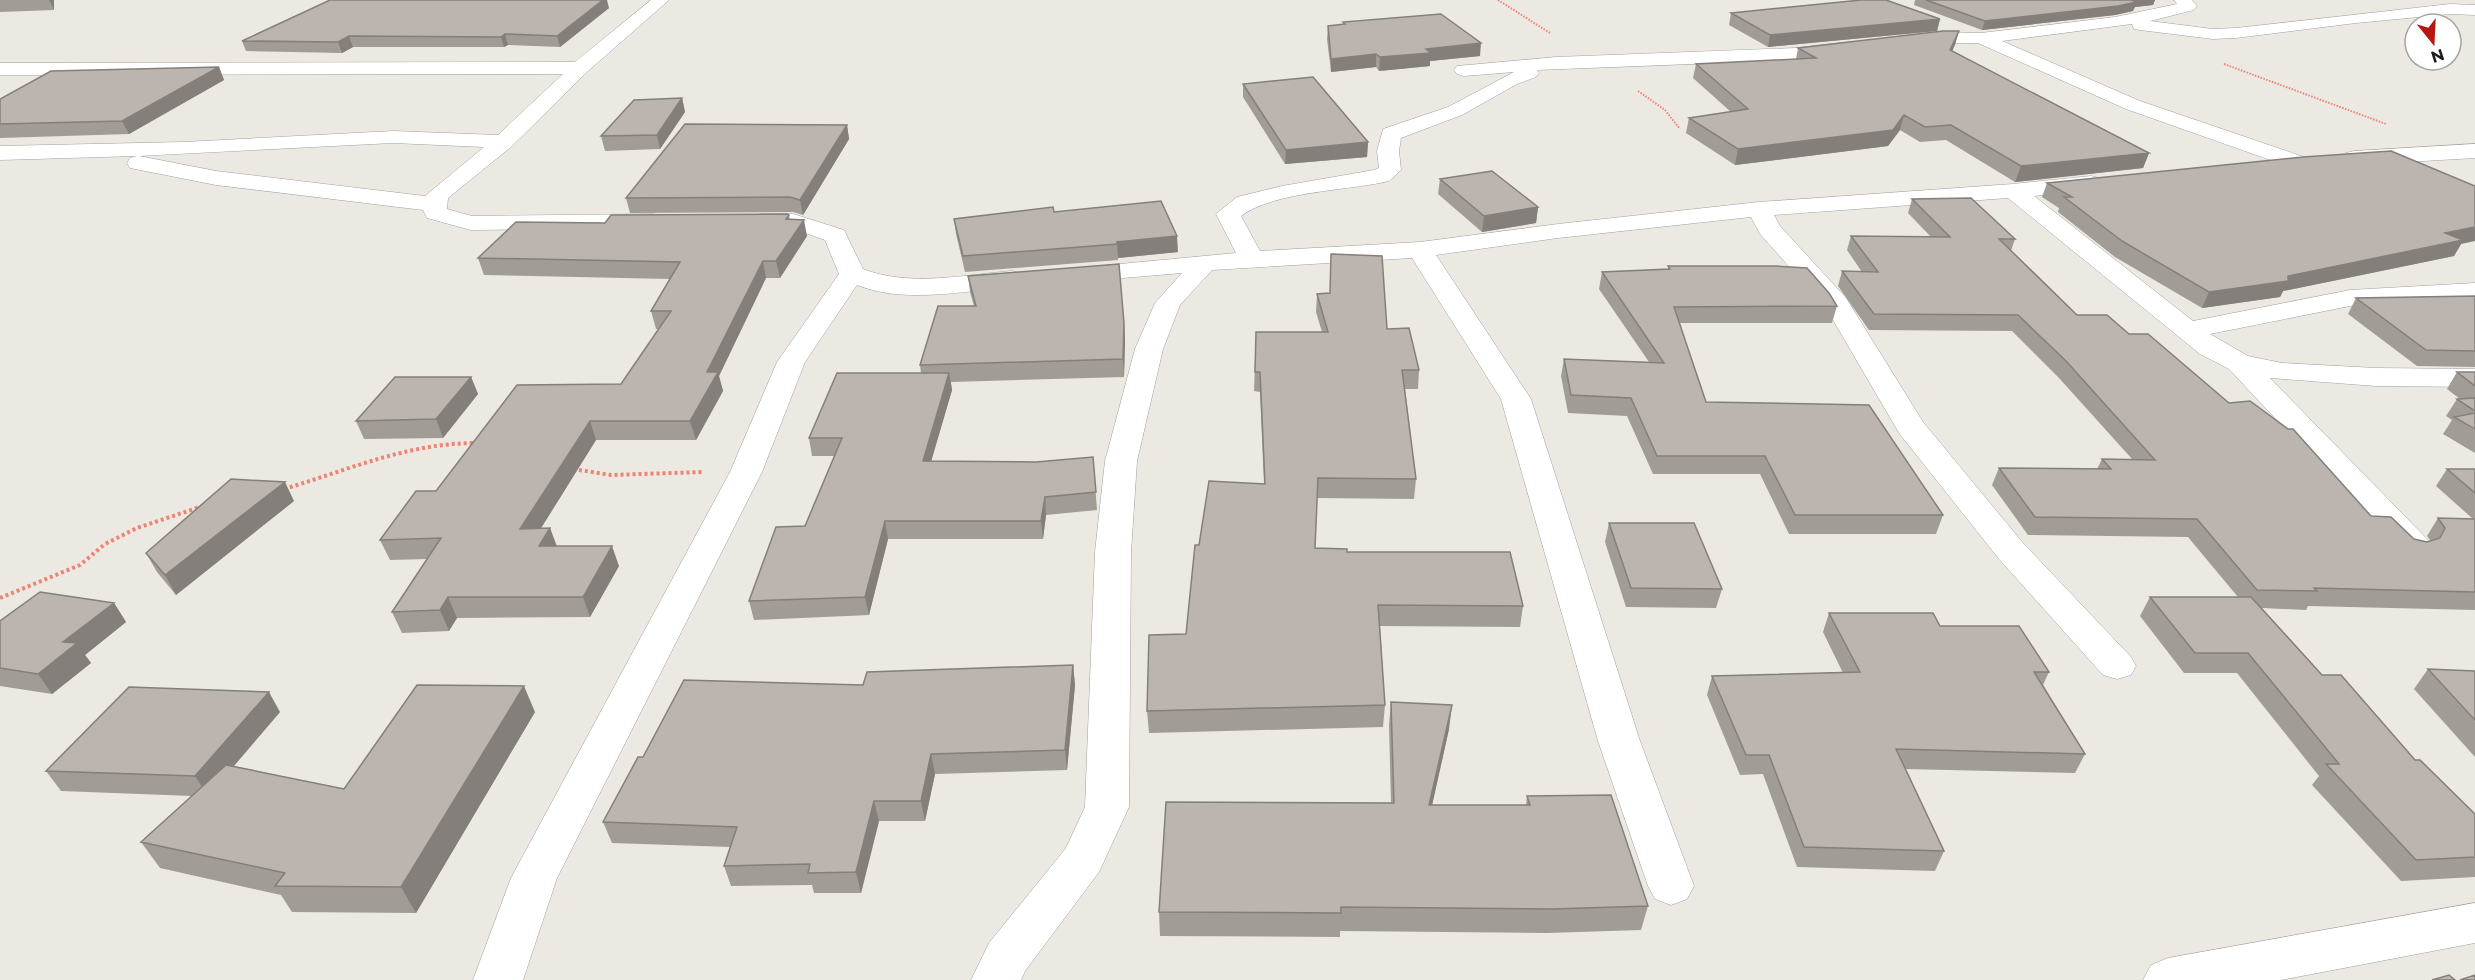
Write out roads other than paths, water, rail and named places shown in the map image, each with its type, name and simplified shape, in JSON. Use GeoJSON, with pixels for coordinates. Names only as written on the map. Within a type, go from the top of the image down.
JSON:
{"type":"FeatureCollection","features":[{"type":"Feature","properties":{"kind":"street"},"geometry":{"type":"LineString","coordinates":[[661,0],[580,68],[502,142],[436,196],[435,213],[471,223],[679,220]]}},
{"type":"Feature","properties":{"kind":"street"},"geometry":{"type":"LineString","coordinates":[[1892,42],[1939,37],[1982,38],[2115,22],[2165,13],[2188,6],[2182,0]]}},
{"type":"Feature","properties":{"kind":"street"},"geometry":{"type":"LineString","coordinates":[[2115,22],[2224,33],[2450,9],[2475,10]]}},
{"type":"Feature","properties":{"kind":"street"},"geometry":{"type":"LineString","coordinates":[[1928,19],[1982,38],[2133,105],[2316,161]]}},
{"type":"Feature","properties":{"kind":"street"},"geometry":{"type":"LineString","coordinates":[[1464,70],[1556,63],[1796,54],[1858,46]]}},
{"type":"Feature","properties":{"kind":"street"},"geometry":{"type":"LineString","coordinates":[[1252,260],[1228,214],[1245,202],[1282,193],[1381,176],[1390,170],[1388,151],[1391,134],[1455,111],[1510,80],[1556,63]]}},
{"type":"Feature","properties":{"kind":"street"},"geometry":{"type":"LineString","coordinates":[[0,69],[580,68]]}},
{"type":"Feature","properties":{"kind":"street"},"geometry":{"type":"LineString","coordinates":[[0,153],[209,147],[403,136],[462,137],[502,142]]}},
{"type":"Feature","properties":{"kind":"street"},"geometry":{"type":"LineString","coordinates":[[2445,152],[2475,141]]}},
{"type":"Feature","properties":{"kind":"street"},"geometry":{"type":"LineString","coordinates":[[0,146],[77,151],[216,178],[436,204]]}},
{"type":"Feature","properties":{"kind":"street"},"geometry":{"type":"LineString","coordinates":[[2249,167],[2475,151]]}},
{"type":"Feature","properties":{"kind":"street"},"geometry":{"type":"LineString","coordinates":[[736,221],[794,222],[835,236],[852,274],[877,284],[910,287],[1205,263],[1420,250],[1558,231],[1759,209],[2013,191],[2107,181]]}},
{"type":"Feature","properties":{"kind":"street"},"geometry":{"type":"LineString","coordinates":[[2013,191],[2210,348],[2240,363],[2282,372],[2376,377],[2475,378]]}},
{"type":"Feature","properties":{"kind":"street"},"geometry":{"type":"LineString","coordinates":[[1759,209],[1769,229],[1837,304],[1910,426],[2011,551],[2117,666]]}},
{"type":"Feature","properties":{"kind":"street"},"geometry":{"type":"LineString","coordinates":[[1420,250],[1516,399],[1619,741],[1671,886]]}},
{"type":"Feature","properties":{"kind":"street"},"geometry":{"type":"LineString","coordinates":[[996,980],[1006,958],[1083,859],[1107,807],[1113,552],[1121,461],[1149,349],[1167,303],[1205,263]]}},
{"type":"Feature","properties":{"kind":"street"},"geometry":{"type":"LineString","coordinates":[[498,980],[534,878],[746,472],[791,362],[852,274]]}},
{"type":"Feature","properties":{"kind":"street"},"geometry":{"type":"LineString","coordinates":[[2188,330],[2350,298],[2475,291]]}},
{"type":"Feature","properties":{"kind":"street"},"geometry":{"type":"LineString","coordinates":[[2240,363],[2415,547]]}},
{"type":"Feature","properties":{"kind":"street"},"geometry":{"type":"LineString","coordinates":[[2168,980],[2475,923]]}}]}
